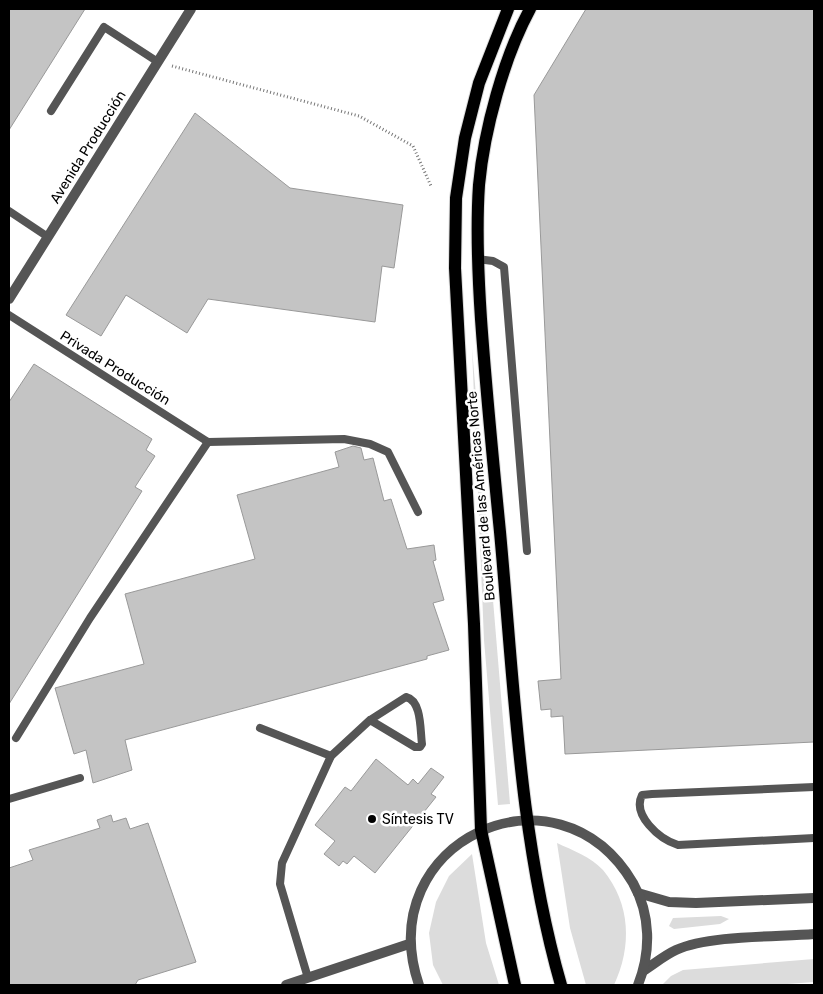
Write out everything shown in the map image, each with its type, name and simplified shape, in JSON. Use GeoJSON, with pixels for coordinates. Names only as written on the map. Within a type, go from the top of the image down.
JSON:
{"type":"FeatureCollection","features":[{"type":"Feature","properties":{"kind":"main road","name":"Boulevard de las Américas Norte"},"geometry":{"type":"LineString","coordinates":[[508,9],[478,83],[465,138],[456,198],[455,268],[474,624],[481,830],[515,985]]}},
{"type":"Feature","properties":{"kind":"main road","name":"Boulevard de las Américas Norte"},"geometry":{"type":"LineString","coordinates":[[530,9],[502,77],[488,132],[480,182],[477,259],[483,344],[527,821],[541,902],[561,985]]}},
{"type":"Feature","properties":{"kind":"street","name":"Avenida Producción"},"geometry":{"type":"LineString","coordinates":[[9,299],[191,9]]}},
{"type":"Feature","properties":{"kind":"street"},"geometry":{"type":"LineString","coordinates":[[419,985],[412,966],[409,944],[412,916],[426,880],[436,864],[457,845],[481,830],[511,822],[527,821],[555,824],[581,833],[605,848],[624,868],[638,892],[647,931],[647,951],[638,985]]}},
{"type":"Feature","properties":{"kind":"street"},"geometry":{"type":"LineString","coordinates":[[638,892],[669,902],[696,903],[814,898]]}},
{"type":"Feature","properties":{"kind":"street"},"geometry":{"type":"LineString","coordinates":[[643,971],[676,950],[694,945],[721,941],[814,934]]}},
{"type":"Feature","properties":{"kind":"street"},"geometry":{"type":"LineString","coordinates":[[286,985],[409,944]]}},
{"type":"Feature","properties":{"kind":"lane"},"geometry":{"type":"LineString","coordinates":[[51,111],[104,27],[158,62]]}},
{"type":"Feature","properties":{"kind":"lane"},"geometry":{"type":"LineString","coordinates":[[9,212],[48,237]]}},
{"type":"Feature","properties":{"kind":"lane"},"geometry":{"type":"LineString","coordinates":[[477,259],[493,261],[504,267],[527,551]]}},
{"type":"Feature","properties":{"kind":"lane","name":"Privada Producción"},"geometry":{"type":"LineString","coordinates":[[9,316],[208,442]]}},
{"type":"Feature","properties":{"kind":"lane"},"geometry":{"type":"LineString","coordinates":[[16,738],[90,618],[208,442],[344,439],[370,444],[388,452],[418,512]]}},
{"type":"Feature","properties":{"kind":"lane"},"geometry":{"type":"LineString","coordinates":[[308,978],[280,884],[280,872],[282,863],[331,756],[370,720],[406,697],[412,699],[416,704],[422,744],[420,747],[415,747],[370,720]]}},
{"type":"Feature","properties":{"kind":"lane"},"geometry":{"type":"LineString","coordinates":[[260,728],[331,756]]}},
{"type":"Feature","properties":{"kind":"lane"},"geometry":{"type":"LineString","coordinates":[[9,799],[80,778]]}},
{"type":"Feature","properties":{"kind":"lane"},"geometry":{"type":"LineString","coordinates":[[814,787],[652,794],[642,795],[638,803],[640,814],[664,838],[678,845],[814,838]]}},
{"type":"Feature","properties":{"kind":"path"},"geometry":{"type":"LineString","coordinates":[[158,62],[360,116],[413,146],[431,186]]}},
{"type":"Feature","properties":{"kind":"shaded area"},"geometry":{"type":"Polygon","coordinates":[[[472,348],[510,804],[498,805],[484,640],[472,348]]]}},
{"type":"Feature","properties":{"kind":"shaded area"},"geometry":{"type":"Polygon","coordinates":[[[557,843],[581,854],[598,865],[612,883],[619,897],[624,911],[626,941],[620,971],[614,985],[586,985],[570,928],[557,843]]]}},
{"type":"Feature","properties":{"kind":"shaded area"},"geometry":{"type":"Polygon","coordinates":[[[472,854],[486,943],[499,985],[443,985],[433,965],[429,933],[436,902],[449,876],[472,854]]]}},
{"type":"Feature","properties":{"kind":"shaded area"},"geometry":{"type":"Polygon","coordinates":[[[721,916],[729,919],[720,924],[674,929],[669,926],[673,918],[721,916]]]}},
{"type":"Feature","properties":{"kind":"shaded area"},"geometry":{"type":"Polygon","coordinates":[[[814,959],[814,982],[774,985],[662,985],[671,976],[683,970],[814,959]]]}},
{"type":"Feature","properties":{"kind":"building"},"geometry":{"type":"Polygon","coordinates":[[[9,9],[85,9],[9,130],[9,9]]]}},
{"type":"Feature","properties":{"kind":"building"},"geometry":{"type":"Polygon","coordinates":[[[586,9],[814,9],[814,742],[565,754],[563,716],[551,717],[551,709],[541,710],[538,681],[561,679],[534,95],[586,9]]]}},
{"type":"Feature","properties":{"kind":"building"},"geometry":{"type":"Polygon","coordinates":[[[195,113],[290,188],[403,205],[394,268],[382,266],[375,322],[208,299],[187,333],[126,295],[101,336],[66,315],[195,113]]]}},
{"type":"Feature","properties":{"kind":"building"},"geometry":{"type":"Polygon","coordinates":[[[34,364],[152,439],[146,450],[155,456],[135,487],[142,491],[9,704],[9,402],[34,364]]]}},
{"type":"Feature","properties":{"kind":"building"},"geometry":{"type":"Polygon","coordinates":[[[353,446],[361,448],[364,460],[373,458],[384,501],[391,499],[407,549],[434,545],[436,560],[433,561],[444,600],[433,603],[449,650],[427,656],[427,659],[125,740],[132,770],[93,783],[86,750],[74,754],[55,688],[144,664],[125,594],[255,559],[237,495],[339,467],[335,452],[353,446]]]}},
{"type":"Feature","properties":{"kind":"building"},"geometry":{"type":"Polygon","coordinates":[[[376,759],[408,785],[413,779],[418,784],[431,768],[444,777],[431,794],[436,797],[375,873],[354,856],[347,864],[343,861],[339,866],[324,854],[335,841],[315,825],[345,787],[351,791],[376,759]]]}},
{"type":"Feature","properties":{"kind":"building"},"geometry":{"type":"Polygon","coordinates":[[[111,815],[113,822],[126,818],[130,829],[148,823],[196,962],[138,980],[135,985],[9,985],[9,868],[33,860],[29,850],[100,828],[97,820],[111,815]]]}},
{"type":"Feature","properties":{"kind":"place","name":"Síntesis TV"},"geometry":{"type":"Point","coordinates":[372,819]}}]}
